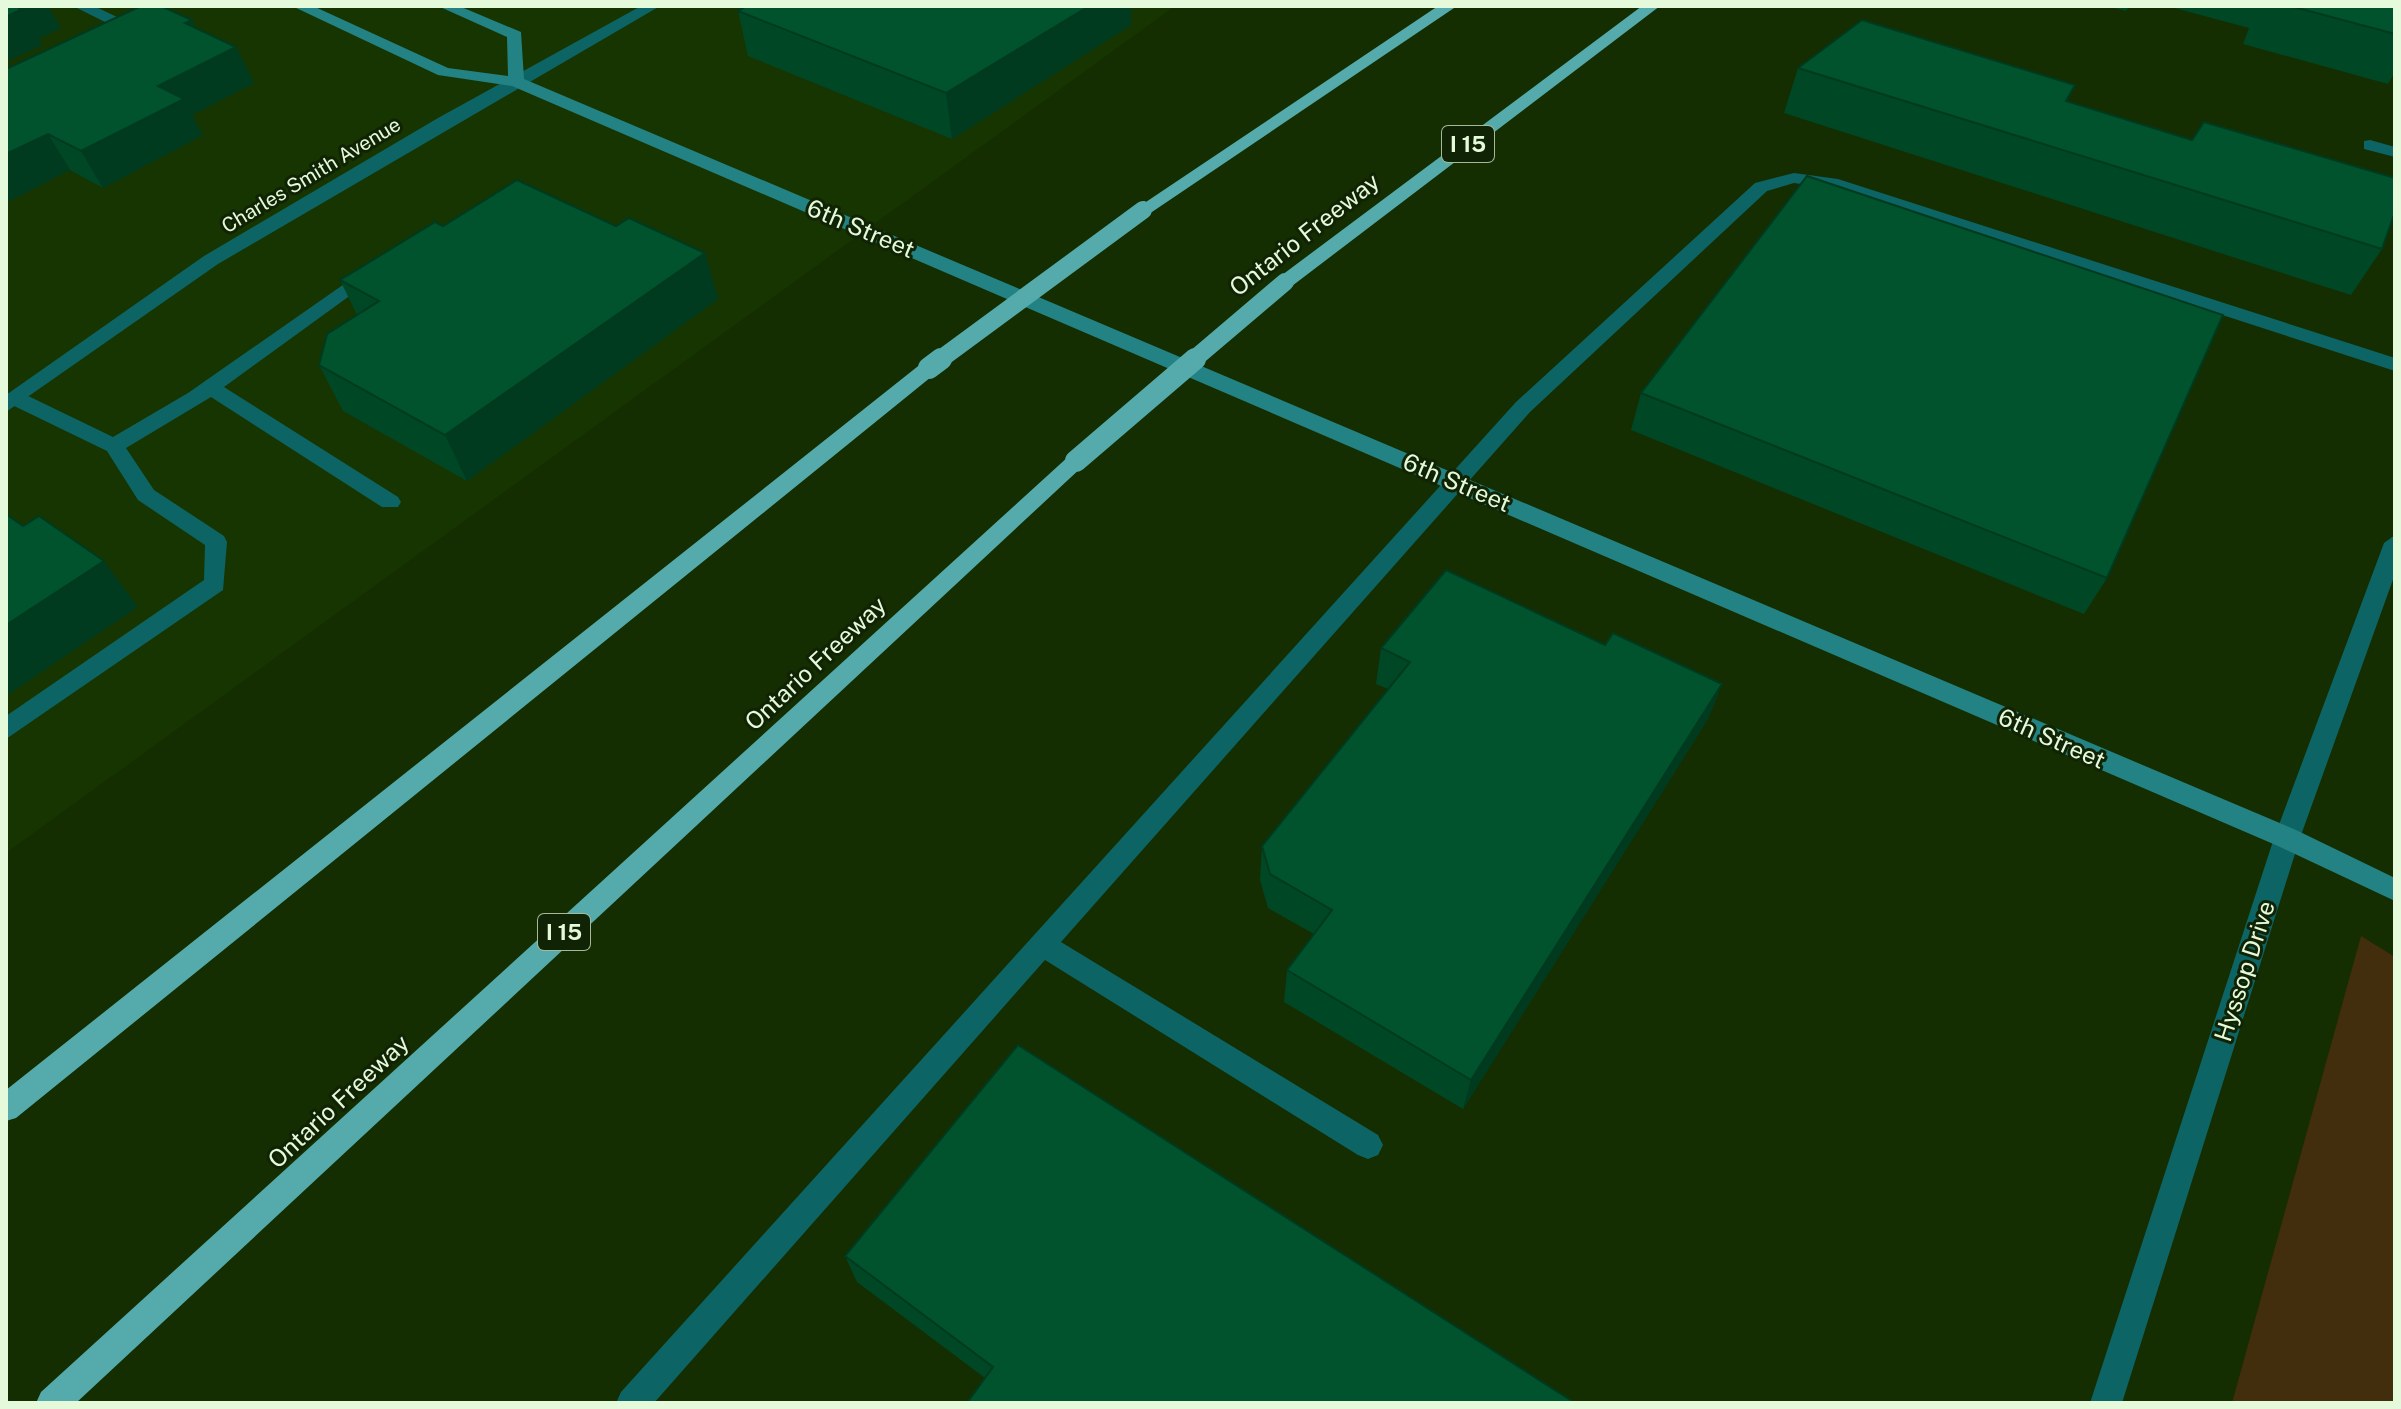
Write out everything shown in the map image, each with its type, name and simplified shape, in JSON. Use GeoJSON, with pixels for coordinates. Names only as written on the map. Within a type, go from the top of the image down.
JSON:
{"type":"FeatureCollection","features":[{"type":"Feature","properties":{"kind":"highway"},"geometry":{"type":"LineString","coordinates":[[6,1108],[929,368],[1143,210],[1449,6]]}},
{"type":"Feature","properties":{"kind":"highway","name":"Ontario Freeway"},"geometry":{"type":"LineString","coordinates":[[52,1403],[1076,461],[1285,282],[1652,6]]}},
{"type":"Feature","properties":{"kind":"street"},"geometry":{"type":"LineString","coordinates":[[81,6],[117,23],[154,6]]}},
{"type":"Feature","properties":{"kind":"street","name":"6th Street"},"geometry":{"type":"LineString","coordinates":[[300,6],[444,72],[516,82],[2287,838],[2395,890]]}},
{"type":"Feature","properties":{"kind":"street"},"geometry":{"type":"LineString","coordinates":[[446,6],[515,35],[516,82]]}},
{"type":"Feature","properties":{"kind":"street","name":"Charles Smith Avenue"},"geometry":{"type":"LineString","coordinates":[[10,402],[211,260],[652,6]]}},
{"type":"Feature","properties":{"kind":"street"},"geometry":{"type":"LineString","coordinates":[[2370,145],[2395,152]]}},
{"type":"Feature","properties":{"kind":"street"},"geometry":{"type":"LineString","coordinates":[[632,1403],[1523,407],[1761,187],[1794,178],[1832,183],[2395,365]]}},
{"type":"Feature","properties":{"kind":"street"},"geometry":{"type":"LineString","coordinates":[[114,446],[210,387],[386,260]]}},
{"type":"Feature","properties":{"kind":"street"},"geometry":{"type":"LineString","coordinates":[[210,387],[390,502]]}},
{"type":"Feature","properties":{"kind":"street"},"geometry":{"type":"LineString","coordinates":[[6,729],[215,584],[216,542],[146,495],[114,446],[10,402]]}},
{"type":"Feature","properties":{"kind":"street","name":"Hyssop Drive"},"geometry":{"type":"LineString","coordinates":[[2106,1403],[2287,838],[2395,543]]}},
{"type":"Feature","properties":{"kind":"street"},"geometry":{"type":"LineString","coordinates":[[1043,945],[1368,1145]]}},
{"type":"Feature","properties":{"kind":"shaded area"},"geometry":{"type":"Polygon","coordinates":[[[6,6],[1175,6],[6,853],[6,6]]]}},
{"type":"Feature","properties":{"kind":"shaded area"},"geometry":{"type":"Polygon","coordinates":[[[2361,936],[2395,957],[2395,1403],[2232,1403],[2361,936]]]}},
{"type":"Feature","properties":{"kind":"building"},"geometry":{"type":"Polygon","coordinates":[[[6,6],[15,6],[22,9],[6,17],[6,6]]]}},
{"type":"Feature","properties":{"kind":"building"},"geometry":{"type":"Polygon","coordinates":[[[141,6],[161,6],[192,20],[185,23],[236,47],[158,86],[184,99],[81,151],[48,134],[6,154],[6,69],[141,6]]]}},
{"type":"Feature","properties":{"kind":"building"},"geometry":{"type":"Polygon","coordinates":[[[747,6],[1089,6],[946,93],[738,11],[747,6]]]}},
{"type":"Feature","properties":{"kind":"building"},"geometry":{"type":"Polygon","coordinates":[[[2290,6],[2395,6],[2395,34],[2290,6]]]}},
{"type":"Feature","properties":{"kind":"building"},"geometry":{"type":"Polygon","coordinates":[[[1862,20],[2075,85],[2066,101],[2192,140],[2204,122],[2395,178],[2395,212],[2382,249],[1798,68],[1862,20]]]}},
{"type":"Feature","properties":{"kind":"building"},"geometry":{"type":"Polygon","coordinates":[[[1807,176],[2223,315],[2107,578],[1641,393],[1807,176]]]}},
{"type":"Feature","properties":{"kind":"building"},"geometry":{"type":"Polygon","coordinates":[[[517,180],[616,226],[629,218],[705,253],[445,435],[319,365],[327,334],[379,301],[340,280],[435,222],[443,226],[517,180]]]}},
{"type":"Feature","properties":{"kind":"building"},"geometry":{"type":"Polygon","coordinates":[[[6,514],[23,526],[39,516],[104,561],[6,625],[6,514]]]}},
{"type":"Feature","properties":{"kind":"building"},"geometry":{"type":"Polygon","coordinates":[[[1446,570],[1605,645],[1613,633],[1722,684],[1471,1080],[1287,970],[1332,910],[1270,874],[1262,846],[1410,662],[1381,648],[1446,570]]]}},
{"type":"Feature","properties":{"kind":"building"},"geometry":{"type":"Polygon","coordinates":[[[1018,1045],[1575,1403],[967,1403],[993,1367],[845,1256],[1018,1045]]]}}]}
